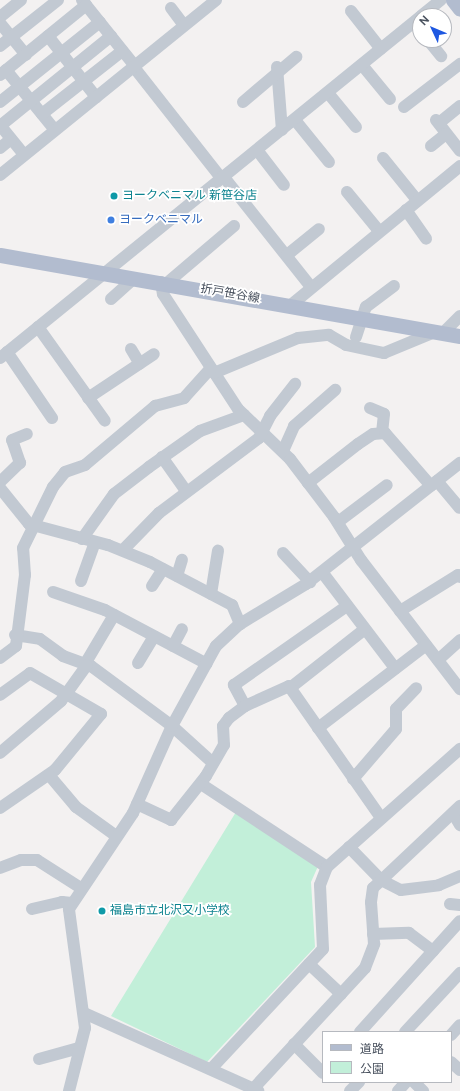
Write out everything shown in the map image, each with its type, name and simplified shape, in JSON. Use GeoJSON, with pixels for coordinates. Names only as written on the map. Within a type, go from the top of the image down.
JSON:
{"type":"FeatureCollection","features":[{"type":"Feature","properties":{"kind":"main road"},"geometry":{"type":"LineString","coordinates":[[453,0],[460,8]]}},
{"type":"Feature","properties":{"kind":"main road","name":"折戸笹谷線"},"geometry":{"type":"LineString","coordinates":[[1,256],[102,272],[460,336]]}},
{"type":"Feature","properties":{"kind":"street"},"geometry":{"type":"LineString","coordinates":[[0,17],[22,0]]}},
{"type":"Feature","properties":{"kind":"street"},"geometry":{"type":"LineString","coordinates":[[0,46],[58,0]]}},
{"type":"Feature","properties":{"kind":"street"},"geometry":{"type":"LineString","coordinates":[[0,175],[184,25],[202,4],[216,0]]}},
{"type":"Feature","properties":{"kind":"street"},"geometry":{"type":"LineString","coordinates":[[433,8],[441,0]]}},
{"type":"Feature","properties":{"kind":"street"},"geometry":{"type":"LineString","coordinates":[[55,130],[19,86],[3,73],[48,36],[84,3],[311,287]]}},
{"type":"Feature","properties":{"kind":"street"},"geometry":{"type":"LineString","coordinates":[[171,8],[184,25]]}},
{"type":"Feature","properties":{"kind":"street"},"geometry":{"type":"LineString","coordinates":[[351,11],[381,49]]}},
{"type":"Feature","properties":{"kind":"street"},"geometry":{"type":"LineString","coordinates":[[0,102],[100,22]]}},
{"type":"Feature","properties":{"kind":"street"},"geometry":{"type":"LineString","coordinates":[[0,23],[26,54]]}},
{"type":"Feature","properties":{"kind":"street"},"geometry":{"type":"LineString","coordinates":[[52,418],[3,354],[38,327],[102,272],[295,120],[381,49],[412,26]]}},
{"type":"Feature","properties":{"kind":"street"},"geometry":{"type":"LineString","coordinates":[[48,36],[96,97]]}},
{"type":"Feature","properties":{"kind":"street"},"geometry":{"type":"LineString","coordinates":[[24,155],[0,126],[111,36]]}},
{"type":"Feature","properties":{"kind":"street"},"geometry":{"type":"LineString","coordinates":[[434,48],[441,56]]}},
{"type":"Feature","properties":{"kind":"street"},"geometry":{"type":"LineString","coordinates":[[42,114],[84,82],[122,50]]}},
{"type":"Feature","properties":{"kind":"street"},"geometry":{"type":"LineString","coordinates":[[243,102],[277,69],[296,57]]}},
{"type":"Feature","properties":{"kind":"street"},"geometry":{"type":"LineString","coordinates":[[404,107],[460,64]]}},
{"type":"Feature","properties":{"kind":"street"},"geometry":{"type":"LineString","coordinates":[[362,65],[390,99]]}},
{"type":"Feature","properties":{"kind":"street"},"geometry":{"type":"LineString","coordinates":[[277,69],[282,130]]}},
{"type":"Feature","properties":{"kind":"street"},"geometry":{"type":"LineString","coordinates":[[328,93],[356,127]]}},
{"type":"Feature","properties":{"kind":"street"},"geometry":{"type":"LineString","coordinates":[[460,106],[437,122],[460,151]]}},
{"type":"Feature","properties":{"kind":"street"},"geometry":{"type":"LineString","coordinates":[[295,120],[329,162]]}},
{"type":"Feature","properties":{"kind":"street"},"geometry":{"type":"LineString","coordinates":[[431,146],[446,134]]}},
{"type":"Feature","properties":{"kind":"street"},"geometry":{"type":"LineString","coordinates":[[0,148],[11,139]]}},
{"type":"Feature","properties":{"kind":"street"},"geometry":{"type":"LineString","coordinates":[[257,150],[284,185]]}},
{"type":"Feature","properties":{"kind":"street"},"geometry":{"type":"LineString","coordinates":[[383,158],[417,200]]}},
{"type":"Feature","properties":{"kind":"street"},"geometry":{"type":"LineString","coordinates":[[291,305],[379,231],[460,166]]}},
{"type":"Feature","properties":{"kind":"street"},"geometry":{"type":"LineString","coordinates":[[347,192],[379,231]]}},
{"type":"Feature","properties":{"kind":"street"},"geometry":{"type":"LineString","coordinates":[[406,210],[426,239]]}},
{"type":"Feature","properties":{"kind":"street"},"geometry":{"type":"LineString","coordinates":[[234,226],[164,283],[163,294],[212,370],[244,415],[283,451],[338,522],[353,547],[460,689]]}},
{"type":"Feature","properties":{"kind":"street"},"geometry":{"type":"LineString","coordinates":[[286,255],[318,229]]}},
{"type":"Feature","properties":{"kind":"street"},"geometry":{"type":"LineString","coordinates":[[112,300],[134,278]]}},
{"type":"Feature","properties":{"kind":"street"},"geometry":{"type":"LineString","coordinates":[[356,337],[360,317],[366,306],[394,286]]}},
{"type":"Feature","properties":{"kind":"street"},"geometry":{"type":"LineString","coordinates":[[0,658],[16,646],[15,635],[25,575],[23,548],[53,487],[65,472],[84,465],[155,406],[184,398],[212,370],[298,338],[329,335],[346,345],[384,353],[439,332],[460,316]]}},
{"type":"Feature","properties":{"kind":"street"},"geometry":{"type":"LineString","coordinates":[[38,327],[105,421]]}},
{"type":"Feature","properties":{"kind":"street"},"geometry":{"type":"LineString","coordinates":[[131,349],[140,364]]}},
{"type":"Feature","properties":{"kind":"street"},"geometry":{"type":"LineString","coordinates":[[88,398],[154,354]]}},
{"type":"Feature","properties":{"kind":"street"},"geometry":{"type":"LineString","coordinates":[[123,550],[159,513],[264,432],[270,416],[295,384]]}},
{"type":"Feature","properties":{"kind":"street"},"geometry":{"type":"LineString","coordinates":[[283,451],[294,426],[335,390]]}},
{"type":"Feature","properties":{"kind":"street"},"geometry":{"type":"LineString","coordinates":[[370,408],[384,414],[382,433]]}},
{"type":"Feature","properties":{"kind":"street"},"geometry":{"type":"LineString","coordinates":[[81,581],[88,541],[114,494],[200,431],[244,415]]}},
{"type":"Feature","properties":{"kind":"street"},"geometry":{"type":"LineString","coordinates":[[308,483],[358,444],[382,433]]}},
{"type":"Feature","properties":{"kind":"street"},"geometry":{"type":"LineString","coordinates":[[382,433],[460,508]]}},
{"type":"Feature","properties":{"kind":"street"},"geometry":{"type":"LineString","coordinates":[[0,482],[20,463],[12,440],[28,434]]}},
{"type":"Feature","properties":{"kind":"street"},"geometry":{"type":"LineString","coordinates":[[162,458],[186,491]]}},
{"type":"Feature","properties":{"kind":"street"},"geometry":{"type":"LineString","coordinates":[[69,1091],[85,1028],[84,1013],[68,922],[72,903],[137,804],[172,726],[206,664],[222,639],[240,624],[310,582],[460,463]]}},
{"type":"Feature","properties":{"kind":"street"},"geometry":{"type":"LineString","coordinates":[[338,522],[387,485]]}},
{"type":"Feature","properties":{"kind":"street"},"geometry":{"type":"LineString","coordinates":[[0,488],[33,526],[123,550],[232,605],[240,624]]}},
{"type":"Feature","properties":{"kind":"street"},"geometry":{"type":"LineString","coordinates":[[210,594],[218,551]]}},
{"type":"Feature","properties":{"kind":"street"},"geometry":{"type":"LineString","coordinates":[[282,553],[310,582]]}},
{"type":"Feature","properties":{"kind":"street"},"geometry":{"type":"LineString","coordinates":[[176,576],[182,560]]}},
{"type":"Feature","properties":{"kind":"street"},"geometry":{"type":"LineString","coordinates":[[152,586],[163,569]]}},
{"type":"Feature","properties":{"kind":"street"},"geometry":{"type":"LineString","coordinates":[[322,572],[396,668]]}},
{"type":"Feature","properties":{"kind":"street"},"geometry":{"type":"LineString","coordinates":[[400,611],[458,575],[460,577]]}},
{"type":"Feature","properties":{"kind":"street"},"geometry":{"type":"LineString","coordinates":[[53,592],[114,615],[206,664]]}},
{"type":"Feature","properties":{"kind":"street"},"geometry":{"type":"LineString","coordinates":[[245,706],[234,685],[347,606]]}},
{"type":"Feature","properties":{"kind":"street"},"geometry":{"type":"LineString","coordinates":[[0,753],[68,692],[114,615]]}},
{"type":"Feature","properties":{"kind":"street"},"geometry":{"type":"LineString","coordinates":[[173,646],[182,629]]}},
{"type":"Feature","properties":{"kind":"street"},"geometry":{"type":"LineString","coordinates":[[137,804],[171,820],[200,784],[224,745],[223,726],[245,706],[280,688],[290,688],[365,629]]}},
{"type":"Feature","properties":{"kind":"street"},"geometry":{"type":"LineString","coordinates":[[15,635],[40,639],[63,656],[86,664],[172,726],[213,763]]}},
{"type":"Feature","properties":{"kind":"street"},"geometry":{"type":"LineString","coordinates":[[138,663],[154,636]]}},
{"type":"Feature","properties":{"kind":"street"},"geometry":{"type":"LineString","coordinates":[[441,664],[460,640]]}},
{"type":"Feature","properties":{"kind":"street"},"geometry":{"type":"LineString","coordinates":[[318,728],[426,645]]}},
{"type":"Feature","properties":{"kind":"street"},"geometry":{"type":"LineString","coordinates":[[0,695],[30,673],[68,692],[101,714],[71,755],[49,775],[0,808]]}},
{"type":"Feature","properties":{"kind":"street"},"geometry":{"type":"LineString","coordinates":[[290,688],[381,818]]}},
{"type":"Feature","properties":{"kind":"street"},"geometry":{"type":"LineString","coordinates":[[353,779],[396,729],[396,709],[416,688]]}},
{"type":"Feature","properties":{"kind":"street"},"geometry":{"type":"LineString","coordinates":[[211,1069],[323,949],[320,884],[327,867],[460,750]]}},
{"type":"Feature","properties":{"kind":"street"},"geometry":{"type":"LineString","coordinates":[[49,775],[76,807],[116,836]]}},
{"type":"Feature","properties":{"kind":"street"},"geometry":{"type":"LineString","coordinates":[[200,784],[327,867]]}},
{"type":"Feature","properties":{"kind":"street"},"geometry":{"type":"LineString","coordinates":[[84,1013],[256,1090],[294,1044],[341,994],[371,958],[374,934],[371,894],[381,880],[456,809],[460,825]]}},
{"type":"Feature","properties":{"kind":"street"},"geometry":{"type":"LineString","coordinates":[[349,847],[381,880],[401,890],[439,885],[460,876]]}},
{"type":"Feature","properties":{"kind":"street"},"geometry":{"type":"LineString","coordinates":[[0,868],[21,860],[37,860],[81,888]]}},
{"type":"Feature","properties":{"kind":"street"},"geometry":{"type":"LineString","coordinates":[[32,909],[62,902],[72,903]]}},
{"type":"Feature","properties":{"kind":"street"},"geometry":{"type":"LineString","coordinates":[[361,1031],[460,921]]}},
{"type":"Feature","properties":{"kind":"street"},"geometry":{"type":"LineString","coordinates":[[374,934],[409,933],[433,951]]}},
{"type":"Feature","properties":{"kind":"street"},"geometry":{"type":"LineString","coordinates":[[309,964],[341,994]]}},
{"type":"Feature","properties":{"kind":"street"},"geometry":{"type":"LineString","coordinates":[[406,1031],[460,973]]}},
{"type":"Feature","properties":{"kind":"street"},"geometry":{"type":"LineString","coordinates":[[452,1034],[460,1025]]}},
{"type":"Feature","properties":{"kind":"street"},"geometry":{"type":"LineString","coordinates":[[294,1044],[322,1072]]}},
{"type":"Feature","properties":{"kind":"street"},"geometry":{"type":"LineString","coordinates":[[40,1059],[79,1048]]}},
{"type":"Feature","properties":{"kind":"street"},"geometry":{"type":"LineString","coordinates":[[452,1063],[460,1070]]}},
{"type":"Feature","properties":{"kind":"street"},"geometry":{"type":"LineString","coordinates":[[350,1091],[358,1083]]}},
{"type":"Feature","properties":{"kind":"street"},"geometry":{"type":"LineString","coordinates":[[398,1091],[405,1083]]}},
{"type":"Feature","properties":{"kind":"street"},"geometry":{"type":"LineString","coordinates":[[415,1083],[423,1091]]}},
{"type":"Feature","properties":{"kind":"green space"},"geometry":{"type":"Polygon","coordinates":[[[236,812],[319,864],[311,882],[315,947],[207,1062],[111,1016],[236,812]]]}},
{"type":"Feature","properties":{"kind":"place","name":"ヨークベニマル 新笹谷店"},"geometry":{"type":"Point","coordinates":[114,196]}},
{"type":"Feature","properties":{"kind":"place","name":"ヨークベニマル"},"geometry":{"type":"Point","coordinates":[111,220]}},
{"type":"Feature","properties":{"kind":"place","name":"福島市立北沢又小学校"},"geometry":{"type":"Point","coordinates":[102,911]}}]}
